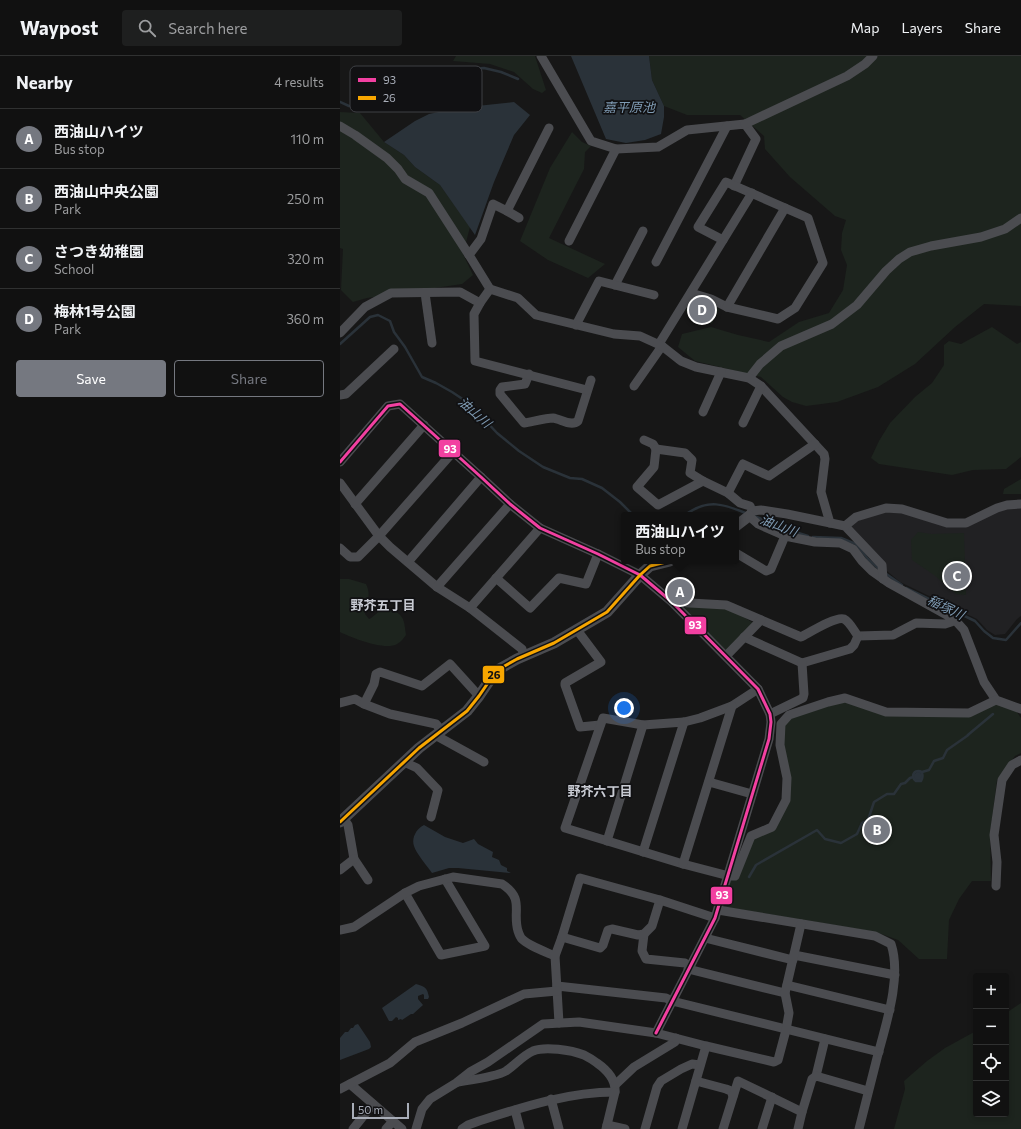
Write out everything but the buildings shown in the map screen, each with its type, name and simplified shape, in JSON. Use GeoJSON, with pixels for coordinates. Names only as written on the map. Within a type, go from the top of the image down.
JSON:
{"type":"FeatureCollection","features":[{"type":"Feature","properties":{"kind":"street"},"geometry":{"type":"LineString","coordinates":[[541,56],[591,142],[616,149],[658,147],[687,130],[745,124],[847,76],[865,64],[873,56]]}},
{"type":"Feature","properties":{"kind":"street"},"geometry":{"type":"LineString","coordinates":[[734,186],[756,139],[745,124]]}},
{"type":"Feature","properties":{"kind":"street"},"geometry":{"type":"LineString","coordinates":[[340,126],[387,158],[405,179],[429,193],[490,289],[518,298],[536,315],[614,334],[640,336],[661,345],[681,361],[696,367],[749,378],[761,386],[824,454],[825,460],[821,492],[830,523]]}},
{"type":"Feature","properties":{"kind":"street"},"geometry":{"type":"LineString","coordinates":[[656,262],[727,126]]}},
{"type":"Feature","properties":{"kind":"street"},"geometry":{"type":"LineString","coordinates":[[507,211],[549,128]]}},
{"type":"Feature","properties":{"kind":"street"},"geometry":{"type":"LineString","coordinates":[[569,241],[616,149]]}},
{"type":"Feature","properties":{"kind":"street"},"geometry":{"type":"LineString","coordinates":[[691,293],[711,299],[727,307],[778,319],[795,308],[823,263],[808,218],[726,182],[698,227],[723,240]]}},
{"type":"Feature","properties":{"kind":"street"},"geometry":{"type":"LineString","coordinates":[[634,386],[661,345],[752,193]]}},
{"type":"Feature","properties":{"kind":"street"},"geometry":{"type":"LineString","coordinates":[[469,255],[481,239],[493,204],[519,218]]}},
{"type":"Feature","properties":{"kind":"street"},"geometry":{"type":"LineString","coordinates":[[727,307],[785,208]]}},
{"type":"Feature","properties":{"kind":"street"},"geometry":{"type":"LineString","coordinates":[[749,378],[760,364],[781,346],[832,324],[857,305],[890,267],[910,252],[931,246],[981,237],[1005,228],[1021,218]]}},
{"type":"Feature","properties":{"kind":"street"},"geometry":{"type":"LineString","coordinates":[[615,285],[643,231]]}},
{"type":"Feature","properties":{"kind":"street"},"geometry":{"type":"LineString","coordinates":[[576,325],[599,280],[654,295]]}},
{"type":"Feature","properties":{"kind":"street"},"geometry":{"type":"LineString","coordinates":[[490,289],[474,314],[475,361],[587,390]]}},
{"type":"Feature","properties":{"kind":"street"},"geometry":{"type":"LineString","coordinates":[[340,333],[365,307],[391,293],[460,292],[480,303]]}},
{"type":"Feature","properties":{"kind":"street"},"geometry":{"type":"LineString","coordinates":[[425,293],[432,343]]}},
{"type":"Feature","properties":{"kind":"street"},"geometry":{"type":"LineString","coordinates":[[340,395],[346,394],[394,349]]}},
{"type":"Feature","properties":{"kind":"street"},"geometry":{"type":"LineString","coordinates":[[703,412],[720,372]]}},
{"type":"Feature","properties":{"kind":"street"},"geometry":{"type":"LineString","coordinates":[[529,374],[525,384],[502,387],[500,394],[524,423],[553,418],[571,423],[578,421],[591,380]]}},
{"type":"Feature","properties":{"kind":"street"},"geometry":{"type":"LineString","coordinates":[[743,423],[761,386]]}},
{"type":"Feature","properties":{"kind":"street"},"geometry":{"type":"LineString","coordinates":[[340,462],[388,406],[400,404],[510,504],[540,528],[640,575],[672,602],[758,689],[770,714],[771,722],[769,739],[729,876],[717,914],[656,1033]]}},
{"type":"Feature","properties":{"kind":"street"},"geometry":{"type":"LineString","coordinates":[[355,504],[424,425]]}},
{"type":"Feature","properties":{"kind":"street"},"geometry":{"type":"LineString","coordinates":[[644,440],[653,444],[656,449],[654,468],[637,487],[658,505],[702,481]]}},
{"type":"Feature","properties":{"kind":"street"},"geometry":{"type":"LineString","coordinates":[[728,494],[742,464],[770,476],[815,444]]}},
{"type":"Feature","properties":{"kind":"street"},"geometry":{"type":"LineString","coordinates":[[656,449],[685,453],[692,460],[690,473],[728,494],[740,503],[750,506],[750,514],[758,524],[785,536],[815,542],[840,543],[853,549],[862,561],[883,579],[954,619],[964,630],[984,682],[996,700],[1021,709]]}},
{"type":"Feature","properties":{"kind":"street"},"geometry":{"type":"LineString","coordinates":[[340,548],[350,557],[358,557],[379,536],[453,452]]}},
{"type":"Feature","properties":{"kind":"street"},"geometry":{"type":"LineString","coordinates":[[408,562],[482,477]]}},
{"type":"Feature","properties":{"kind":"street"},"geometry":{"type":"LineString","coordinates":[[340,482],[379,536],[390,547],[436,587],[470,608],[522,649],[524,656]]}},
{"type":"Feature","properties":{"kind":"street"},"geometry":{"type":"LineString","coordinates":[[436,587],[510,504]]}},
{"type":"Feature","properties":{"kind":"street"},"geometry":{"type":"LineString","coordinates":[[845,526],[856,517],[886,508],[902,509],[947,523],[966,523],[997,508],[1007,505],[1021,504]]}},
{"type":"Feature","properties":{"kind":"street"},"geometry":{"type":"LineString","coordinates":[[739,523],[750,514],[761,510],[845,526],[882,565],[883,579]]}},
{"type":"Feature","properties":{"kind":"street"},"geometry":{"type":"LineString","coordinates":[[470,608],[540,528]]}},
{"type":"Feature","properties":{"kind":"street"},"geometry":{"type":"LineString","coordinates":[[739,555],[766,571],[771,569],[785,536]]}},
{"type":"Feature","properties":{"kind":"street"},"geometry":{"type":"LineString","coordinates":[[496,578],[530,608],[558,578],[586,584],[598,554]]}},
{"type":"Feature","properties":{"kind":"street"},"geometry":{"type":"LineString","coordinates":[[368,880],[354,859],[348,825],[342,820],[419,748],[467,711],[494,674],[501,668],[508,663],[554,643],[607,612],[640,575],[650,566],[658,564]]}},
{"type":"Feature","properties":{"kind":"street"},"geometry":{"type":"LineString","coordinates":[[672,602],[726,604],[801,637],[841,618],[846,620],[858,636]]}},
{"type":"Feature","properties":{"kind":"street"},"geometry":{"type":"LineString","coordinates":[[858,636],[893,634],[916,623],[945,624],[954,619]]}},
{"type":"Feature","properties":{"kind":"street"},"geometry":{"type":"LineString","coordinates":[[726,656],[761,620]]}},
{"type":"Feature","properties":{"kind":"street"},"geometry":{"type":"LineString","coordinates":[[577,630],[601,662],[565,685],[580,728],[600,725]]}},
{"type":"Feature","properties":{"kind":"street"},"geometry":{"type":"LineString","coordinates":[[744,637],[802,663],[850,649],[854,645],[858,636]]}},
{"type":"Feature","properties":{"kind":"street"},"geometry":{"type":"LineString","coordinates":[[770,714],[803,698],[802,663]]}},
{"type":"Feature","properties":{"kind":"street"},"geometry":{"type":"LineString","coordinates":[[364,704],[374,684],[376,674],[380,672],[422,686],[450,664],[479,696]]}},
{"type":"Feature","properties":{"kind":"street"},"geometry":{"type":"LineString","coordinates":[[758,689],[732,706],[700,718],[684,722],[643,725],[603,718],[565,828],[683,864],[729,876],[735,876],[751,836],[772,826],[786,800],[787,778],[780,744],[781,724],[790,715],[845,698],[886,712],[969,713],[996,700]]}},
{"type":"Feature","properties":{"kind":"street"},"geometry":{"type":"LineString","coordinates":[[340,703],[355,699],[390,714],[436,724],[438,733],[484,762]]}},
{"type":"Feature","properties":{"kind":"street"},"geometry":{"type":"LineString","coordinates":[[683,864],[732,706]]}},
{"type":"Feature","properties":{"kind":"street"},"geometry":{"type":"LineString","coordinates":[[643,852],[684,722]]}},
{"type":"Feature","properties":{"kind":"street"},"geometry":{"type":"LineString","coordinates":[[607,841],[643,725]]}},
{"type":"Feature","properties":{"kind":"street"},"geometry":{"type":"LineString","coordinates":[[996,886],[997,862],[994,835],[1002,780],[1012,765],[1021,760]]}},
{"type":"Feature","properties":{"kind":"street"},"geometry":{"type":"LineString","coordinates":[[404,762],[417,768],[438,790],[431,817]]}},
{"type":"Feature","properties":{"kind":"street"},"geometry":{"type":"LineString","coordinates":[[709,782],[752,794]]}},
{"type":"Feature","properties":{"kind":"street"},"geometry":{"type":"LineString","coordinates":[[340,870],[354,859]]}},
{"type":"Feature","properties":{"kind":"street"},"geometry":{"type":"LineString","coordinates":[[340,930],[354,927],[405,893],[419,886],[453,877],[502,884],[514,895],[516,901],[517,926],[521,939],[528,944],[555,956]]}},
{"type":"Feature","properties":{"kind":"street"},"geometry":{"type":"LineString","coordinates":[[559,1023],[555,956],[580,878],[717,914],[801,924],[875,936],[891,944],[894,952],[895,975],[890,1010],[859,1129]]}},
{"type":"Feature","properties":{"kind":"street"},"geometry":{"type":"LineString","coordinates":[[405,893],[441,955],[485,946],[444,879]]}},
{"type":"Feature","properties":{"kind":"street"},"geometry":{"type":"LineString","coordinates":[[562,937],[600,948],[603,945],[608,930],[612,929],[638,936],[644,934],[652,926],[660,900]]}},
{"type":"Feature","properties":{"kind":"street"},"geometry":{"type":"LineString","coordinates":[[416,1129],[422,1109],[430,1099],[456,1083],[470,1072],[488,1062],[543,1024],[579,1022],[656,1033],[774,1062],[778,1060],[789,1013],[786,989],[801,924]]}},
{"type":"Feature","properties":{"kind":"street"},"geometry":{"type":"LineString","coordinates":[[644,934],[642,951],[646,959],[685,963],[689,968],[890,1010]]}},
{"type":"Feature","properties":{"kind":"street"},"geometry":{"type":"LineString","coordinates":[[705,938],[793,958],[895,975]]}},
{"type":"Feature","properties":{"kind":"street"},"geometry":{"type":"LineString","coordinates":[[340,1089],[390,1063],[415,1042],[462,1023],[524,994],[557,989],[666,998],[672,1001],[786,1030],[879,1052]]}},
{"type":"Feature","properties":{"kind":"street"},"geometry":{"type":"LineString","coordinates":[[625,1129],[606,1127],[615,1088],[634,1067],[675,1042],[676,1038]]}},
{"type":"Feature","properties":{"kind":"street"},"geometry":{"type":"LineString","coordinates":[[798,1129],[812,1079],[816,1076],[825,1039]]}},
{"type":"Feature","properties":{"kind":"street"},"geometry":{"type":"LineString","coordinates":[[682,1129],[706,1046]]}},
{"type":"Feature","properties":{"kind":"street"},"geometry":{"type":"LineString","coordinates":[[456,1083],[506,1071],[519,1059],[534,1051],[546,1049],[567,1050],[584,1055],[610,1074],[615,1088]]}},
{"type":"Feature","properties":{"kind":"street"},"geometry":{"type":"LineString","coordinates":[[645,1129],[657,1086],[661,1081],[692,1064],[700,1065]]}},
{"type":"Feature","properties":{"kind":"street"},"geometry":{"type":"LineString","coordinates":[[816,1076],[868,1091]]}},
{"type":"Feature","properties":{"kind":"street"},"geometry":{"type":"LineString","coordinates":[[696,1081],[731,1091],[733,1096]]}},
{"type":"Feature","properties":{"kind":"street"},"geometry":{"type":"LineString","coordinates":[[722,1129],[738,1081],[802,1112]]}},
{"type":"Feature","properties":{"kind":"street"},"geometry":{"type":"LineString","coordinates":[[350,1084],[402,1129]]}},
{"type":"Feature","properties":{"kind":"street"},"geometry":{"type":"LineString","coordinates":[[462,1129],[468,1124],[480,1125],[515,1110],[552,1100],[615,1088]]}},
{"type":"Feature","properties":{"kind":"street"},"geometry":{"type":"LineString","coordinates":[[762,1129],[772,1097]]}},
{"type":"Feature","properties":{"kind":"street"},"geometry":{"type":"LineString","coordinates":[[552,1100],[559,1129]]}},
{"type":"Feature","properties":{"kind":"street"},"geometry":{"type":"LineString","coordinates":[[353,1129],[373,1104]]}},
{"type":"Feature","properties":{"kind":"street"},"geometry":{"type":"LineString","coordinates":[[515,1110],[520,1129]]}},
{"type":"Feature","properties":{"kind":"street"},"geometry":{"type":"LineString","coordinates":[[386,1129],[393,1121]]}},
{"type":"Feature","properties":{"kind":"shaded area"},"geometry":{"type":"Polygon","coordinates":[[[456,56],[535,56],[546,90],[542,93],[533,89],[514,72],[490,64],[453,61],[456,56]]]}},
{"type":"Feature","properties":{"kind":"shaded area"},"geometry":{"type":"Polygon","coordinates":[[[649,56],[1021,56],[1021,306],[984,304],[955,327],[915,364],[878,387],[837,402],[806,406],[792,402],[783,397],[761,377],[695,361],[678,347],[682,334],[711,327],[769,342],[799,322],[829,313],[843,290],[847,265],[841,250],[842,233],[846,220],[835,216],[790,177],[765,149],[764,136],[740,115],[687,115],[664,106],[652,80],[649,56]]]}},
{"type":"Feature","properties":{"kind":"shaded area"},"geometry":{"type":"Polygon","coordinates":[[[340,112],[360,113],[384,142],[404,155],[415,167],[440,185],[470,227],[463,254],[473,275],[462,284],[367,298],[353,302],[341,290],[343,249],[340,248],[340,112]]]}},
{"type":"Feature","properties":{"kind":"shaded area"},"geometry":{"type":"Polygon","coordinates":[[[572,132],[582,142],[591,146],[585,152],[584,169],[549,238],[605,264],[588,278],[548,260],[520,241],[550,168],[572,132]]]}},
{"type":"Feature","properties":{"kind":"shaded area"},"geometry":{"type":"Polygon","coordinates":[[[696,295],[719,309],[712,324],[685,311],[696,295]]]}},
{"type":"Feature","properties":{"kind":"shaded area"},"geometry":{"type":"Polygon","coordinates":[[[992,327],[1017,344],[1021,342],[1021,457],[1006,469],[973,470],[952,475],[879,464],[871,458],[890,423],[915,397],[932,383],[944,365],[944,345],[949,341],[961,344],[992,327]]]}},
{"type":"Feature","properties":{"kind":"shaded area"},"geometry":{"type":"Polygon","coordinates":[[[1021,479],[1021,494],[1003,494],[1004,489],[1021,479]]]}},
{"type":"Feature","properties":{"kind":"shaded area"},"geometry":{"type":"Polygon","coordinates":[[[1021,507],[1021,616],[1005,634],[995,635],[987,630],[977,619],[900,582],[887,571],[851,528],[852,523],[887,510],[902,511],[944,526],[999,510],[1021,507]]]}},
{"type":"Feature","properties":{"kind":"shaded area"},"geometry":{"type":"Polygon","coordinates":[[[918,532],[931,534],[964,533],[966,595],[956,594],[934,575],[912,560],[911,540],[918,532]]]}},
{"type":"Feature","properties":{"kind":"shaded area"},"geometry":{"type":"Polygon","coordinates":[[[340,579],[349,579],[366,584],[369,596],[365,614],[369,619],[380,611],[386,609],[396,612],[401,616],[406,635],[401,641],[392,646],[377,645],[340,632],[340,579]]]}},
{"type":"Feature","properties":{"kind":"shaded area"},"geometry":{"type":"Polygon","coordinates":[[[685,607],[727,607],[755,624],[727,651],[684,609],[685,607]]]}},
{"type":"Feature","properties":{"kind":"shaded area"},"geometry":{"type":"Polygon","coordinates":[[[845,698],[886,712],[969,713],[996,700],[1013,706],[1021,718],[1021,753],[1015,756],[997,780],[990,834],[991,881],[972,881],[959,899],[949,920],[947,959],[919,959],[898,940],[876,932],[719,906],[751,836],[772,826],[786,800],[781,724],[789,715],[845,698]]]}},
{"type":"Feature","properties":{"kind":"shaded area"},"geometry":{"type":"Polygon","coordinates":[[[1021,1003],[1021,1129],[894,1129],[905,1089],[904,1081],[945,1048],[973,1033],[973,1117],[1009,1117],[1009,1011],[1021,1003]]]}},
{"type":"Feature","properties":{"kind":"water","name":"嘉平原池"},"geometry":{"type":"Polygon","coordinates":[[[571,56],[649,56],[652,80],[664,106],[661,134],[645,140],[626,143],[606,139],[571,56]]]}},
{"type":"Feature","properties":{"kind":"water"},"geometry":{"type":"Polygon","coordinates":[[[514,102],[530,115],[514,135],[494,182],[475,235],[440,185],[415,167],[404,155],[384,142],[415,121],[429,114],[439,112],[482,112],[482,105],[514,102]]]}},
{"type":"Feature","properties":{"kind":"water"},"geometry":{"type":"Polygon","coordinates":[[[424,825],[445,837],[463,843],[474,839],[478,844],[493,852],[492,857],[499,860],[501,865],[507,868],[507,871],[511,873],[449,868],[432,873],[415,849],[413,843],[415,834],[419,828],[424,825]]]}},
{"type":"Feature","properties":{"kind":"water"},"geometry":{"type":"Polygon","coordinates":[[[416,984],[426,988],[429,997],[428,999],[424,999],[423,994],[418,996],[418,999],[423,1005],[413,1014],[402,1020],[398,1020],[396,1017],[392,1021],[389,1021],[382,1008],[416,984]]]}},
{"type":"Feature","properties":{"kind":"water"},"geometry":{"type":"Polygon","coordinates":[[[358,1024],[370,1042],[371,1047],[340,1060],[340,1038],[345,1032],[348,1032],[351,1028],[358,1024]]]}},
{"type":"Feature","properties":{"kind":"waterway"},"geometry":{"type":"LineString","coordinates":[[482,68],[501,72],[518,79]]}},
{"type":"Feature","properties":{"kind":"waterway"},"geometry":{"type":"LineString","coordinates":[[340,102],[350,106]]}},
{"type":"Feature","properties":{"kind":"waterway","name":"油山川"},"geometry":{"type":"LineString","coordinates":[[340,344],[370,317],[378,315],[390,321],[394,332],[405,347],[422,377],[436,383],[470,404],[497,433],[519,451],[543,467],[570,478],[582,479],[602,488],[630,512]]}},
{"type":"Feature","properties":{"kind":"waterway","name":"油山川"},"geometry":{"type":"LineString","coordinates":[[690,512],[701,506],[716,504],[724,505],[748,514]]}},
{"type":"Feature","properties":{"kind":"waterway","name":"油山川"},"geometry":{"type":"LineString","coordinates":[[754,516],[808,536]]}},
{"type":"Feature","properties":{"kind":"waterway","name":"油山川"},"geometry":{"type":"LineString","coordinates":[[813,537],[841,538],[856,544],[868,559],[879,569]]}},
{"type":"Feature","properties":{"kind":"waterway","name":"稲塚川"},"geometry":{"type":"LineString","coordinates":[[885,573],[902,585]]}},
{"type":"Feature","properties":{"kind":"waterway","name":"稲塚川"},"geometry":{"type":"LineString","coordinates":[[906,588],[975,621],[993,638],[1006,640],[1021,623]]}},
{"type":"Feature","properties":{"kind":"waterway"},"geometry":{"type":"LineString","coordinates":[[749,877],[756,865],[817,830],[825,839],[841,843],[857,834],[862,823],[868,820],[874,802],[887,794],[894,794],[901,784],[913,777],[914,773],[929,770],[934,761],[943,758],[947,750],[967,736],[993,714]]}},
{"type":"Feature","properties":{"kind":"waterway"},"geometry":{"type":"LineString","coordinates":[[913,777],[916,781],[921,781],[923,775],[920,772]]}},
{"type":"Feature","properties":{"kind":"waterway"},"geometry":{"type":"LineString","coordinates":[[914,775],[917,780],[920,780],[921,778],[921,775],[918,773],[915,776],[917,779],[921,778],[919,775],[916,776],[918,778],[918,776]]}},
{"type":"Feature","properties":{"kind":"transit line","name":"93"},"geometry":{"type":"LineString","coordinates":[[340,462],[388,406],[400,404],[510,504],[540,528],[640,575],[672,602],[758,689],[770,714],[771,722],[769,739],[715,918],[656,1033]]}},
{"type":"Feature","properties":{"kind":"transit line","name":"26"},"geometry":{"type":"LineString","coordinates":[[340,822],[419,748],[467,711],[494,674],[501,668],[517,659],[554,643],[607,612],[640,575],[650,566],[658,564]]}},
{"type":"Feature","properties":{"kind":"place","name":"梅林1号公園"},"geometry":{"type":"Point","coordinates":[702,310]}},
{"type":"Feature","properties":{"kind":"place","name":"さつき幼稚園"},"geometry":{"type":"Point","coordinates":[957,576]}},
{"type":"Feature","properties":{"kind":"place","name":"西油山ハイツ"},"geometry":{"type":"Point","coordinates":[680,592]}},
{"type":"Feature","properties":{"kind":"place","name":"西油山中央公園"},"geometry":{"type":"Point","coordinates":[877,830]}},
{"type":"Feature","properties":{"kind":"district","name":"野芥五丁目"},"geometry":{"type":"Point","coordinates":[383,605]}},
{"type":"Feature","properties":{"kind":"district","name":"野芥六丁目"},"geometry":{"type":"Point","coordinates":[600,791]}}]}
